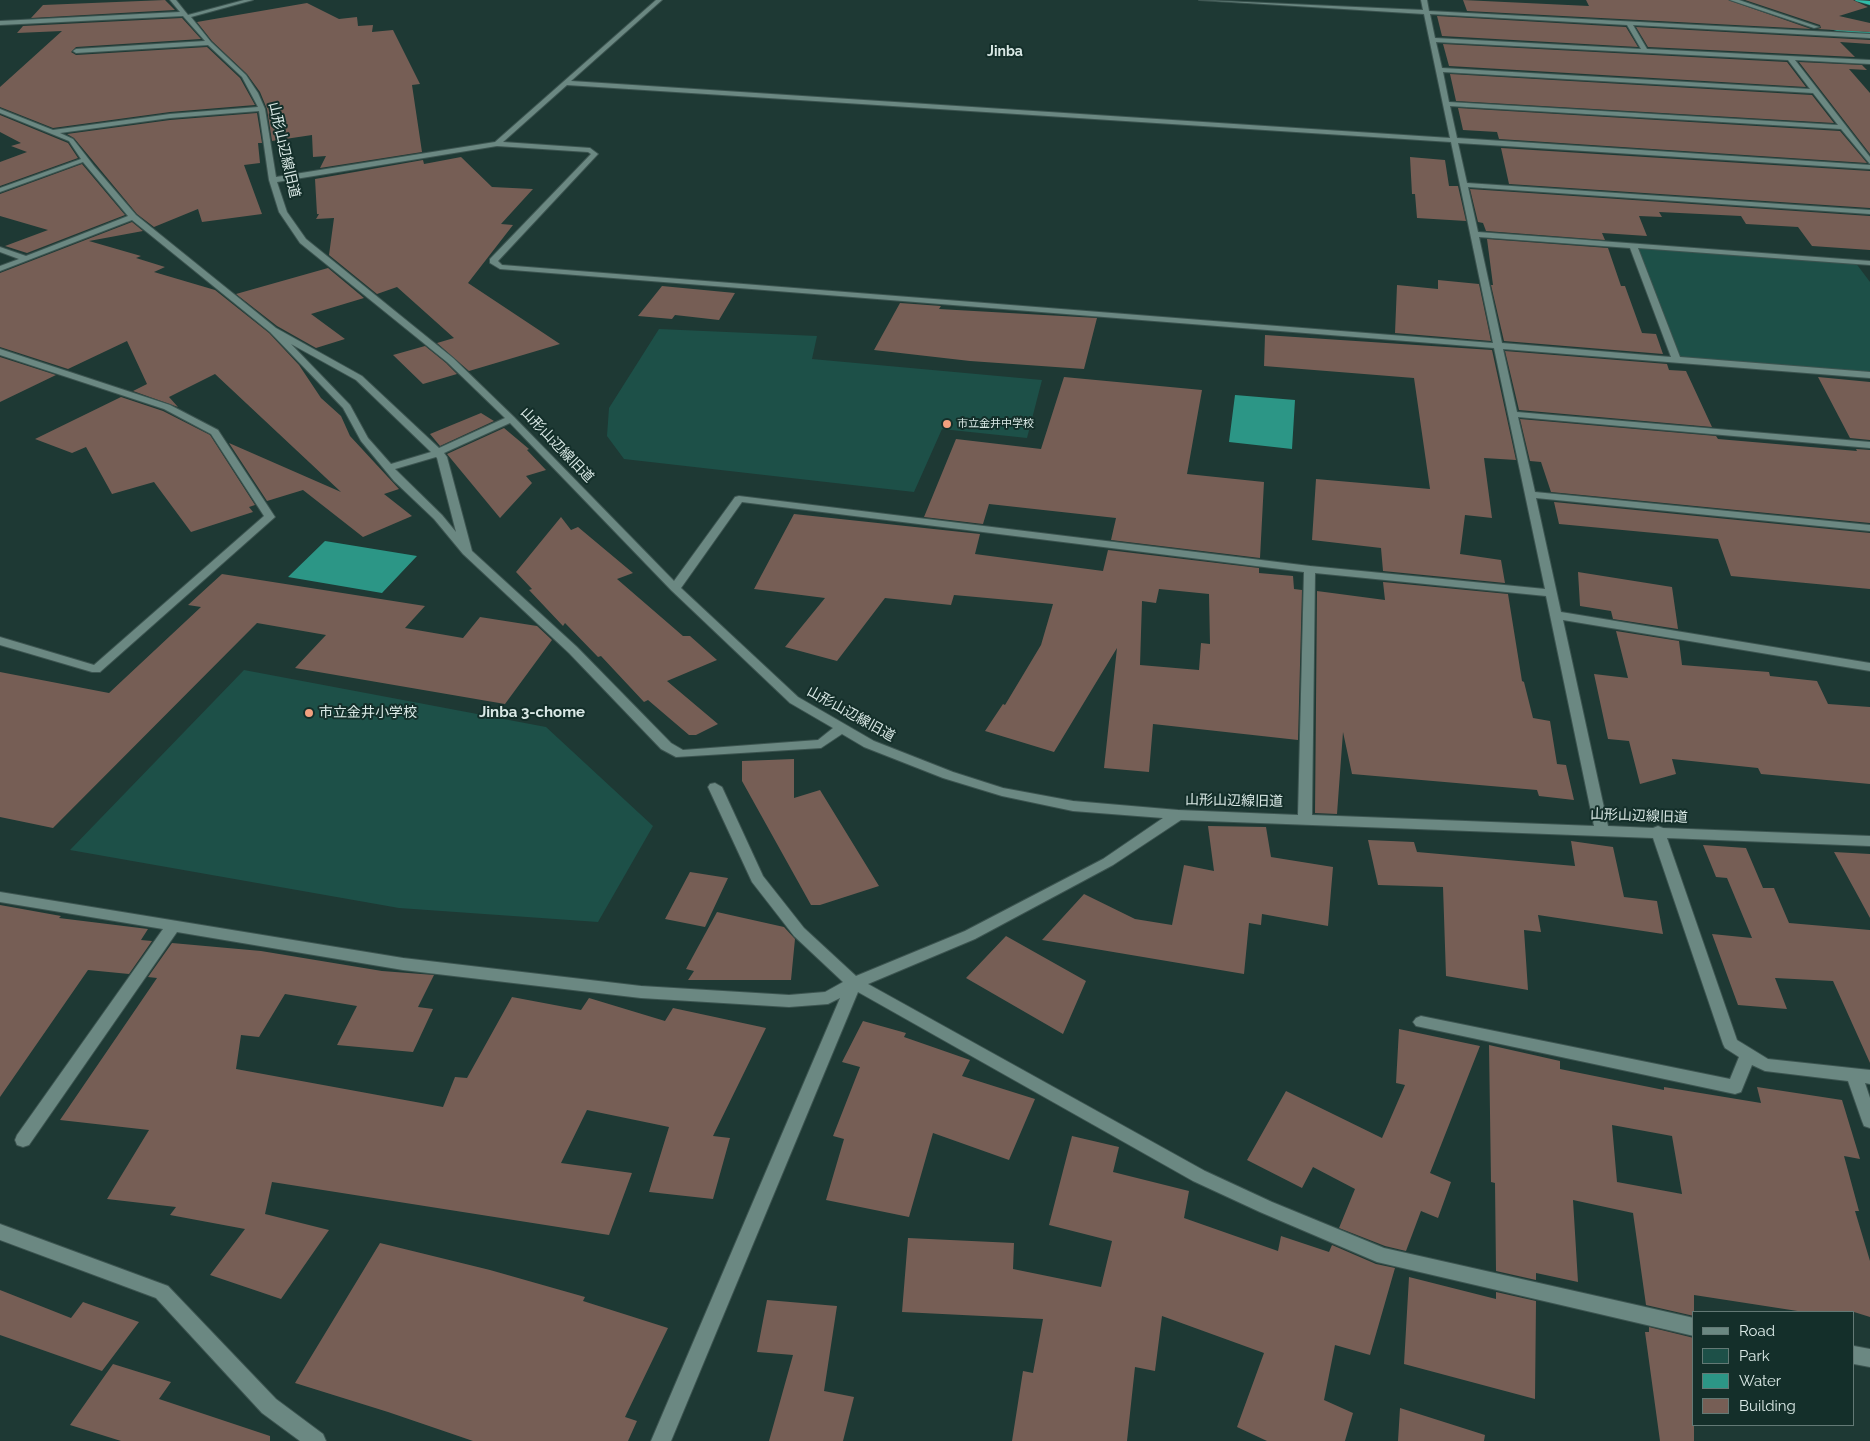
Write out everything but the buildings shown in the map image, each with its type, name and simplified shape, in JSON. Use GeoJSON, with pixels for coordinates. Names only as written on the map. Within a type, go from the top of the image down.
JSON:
{"type":"FeatureCollection","features":[{"type":"Feature","properties":{"kind":"highway"},"geometry":{"type":"LineString","coordinates":[[1858,0],[1870,3]]}},
{"type":"Feature","properties":{"kind":"street","name":"山形山辺線旧道"},"geometry":{"type":"LineString","coordinates":[[173,0],[209,43],[244,76],[262,110],[274,180],[283,212],[303,241],[450,360],[511,419],[675,588],[794,700],[869,744],[907,760],[1002,792],[1072,806],[1178,815],[1658,831],[1870,841]]}},
{"type":"Feature","properties":{"kind":"street"},"geometry":{"type":"LineString","coordinates":[[0,23],[185,16],[250,0]]}},
{"type":"Feature","properties":{"kind":"street"},"geometry":{"type":"LineString","coordinates":[[498,144],[659,0]]}},
{"type":"Feature","properties":{"kind":"street"},"geometry":{"type":"LineString","coordinates":[[1202,0],[1870,36]]}},
{"type":"Feature","properties":{"kind":"street"},"geometry":{"type":"LineString","coordinates":[[1424,0],[1465,185],[1512,414],[1532,495],[1602,830]]}},
{"type":"Feature","properties":{"kind":"street"},"geometry":{"type":"LineString","coordinates":[[1729,0],[1833,33]]}},
{"type":"Feature","properties":{"kind":"street"},"geometry":{"type":"LineString","coordinates":[[1630,23],[1645,51]]}},
{"type":"Feature","properties":{"kind":"street"},"geometry":{"type":"LineString","coordinates":[[1432,40],[1870,62]]}},
{"type":"Feature","properties":{"kind":"street"},"geometry":{"type":"LineString","coordinates":[[76,52],[209,43]]}},
{"type":"Feature","properties":{"kind":"street"},"geometry":{"type":"LineString","coordinates":[[1790,58],[1870,162]]}},
{"type":"Feature","properties":{"kind":"street"},"geometry":{"type":"LineString","coordinates":[[1438,70],[1816,91]]}},
{"type":"Feature","properties":{"kind":"street"},"geometry":{"type":"LineString","coordinates":[[566,83],[1454,142],[1870,167]]}},
{"type":"Feature","properties":{"kind":"street"},"geometry":{"type":"LineString","coordinates":[[1446,104],[1843,127]]}},
{"type":"Feature","properties":{"kind":"street"},"geometry":{"type":"LineString","coordinates":[[53,132],[170,116],[262,110]]}},
{"type":"Feature","properties":{"kind":"street"},"geometry":{"type":"LineString","coordinates":[[0,111],[71,140],[133,217],[273,330],[348,407],[364,439],[388,468],[438,517],[467,552],[573,650],[666,746],[681,754],[821,744],[841,728]]}},
{"type":"Feature","properties":{"kind":"street"},"geometry":{"type":"LineString","coordinates":[[274,180],[498,144],[590,150],[595,154],[493,261],[500,267],[1870,375]]}},
{"type":"Feature","properties":{"kind":"street"},"geometry":{"type":"LineString","coordinates":[[0,190],[86,159]]}},
{"type":"Feature","properties":{"kind":"street"},"geometry":{"type":"LineString","coordinates":[[1465,185],[1870,212]]}},
{"type":"Feature","properties":{"kind":"street"},"geometry":{"type":"LineString","coordinates":[[0,270],[133,217]]}},
{"type":"Feature","properties":{"kind":"street"},"geometry":{"type":"LineString","coordinates":[[1475,234],[1870,263]]}},
{"type":"Feature","properties":{"kind":"street"},"geometry":{"type":"LineString","coordinates":[[1633,246],[1677,360]]}},
{"type":"Feature","properties":{"kind":"street"},"geometry":{"type":"LineString","coordinates":[[0,249],[27,259]]}},
{"type":"Feature","properties":{"kind":"street"},"geometry":{"type":"LineString","coordinates":[[273,330],[359,378],[442,457],[467,552]]}},
{"type":"Feature","properties":{"kind":"street"},"geometry":{"type":"LineString","coordinates":[[0,352],[167,407],[215,432],[270,517],[96,669],[0,641]]}},
{"type":"Feature","properties":{"kind":"street"},"geometry":{"type":"LineString","coordinates":[[1512,414],[1870,445]]}},
{"type":"Feature","properties":{"kind":"street"},"geometry":{"type":"LineString","coordinates":[[388,468],[437,453],[511,419]]}},
{"type":"Feature","properties":{"kind":"street"},"geometry":{"type":"LineString","coordinates":[[1532,495],[1870,528]]}},
{"type":"Feature","properties":{"kind":"street"},"geometry":{"type":"LineString","coordinates":[[675,588],[738,499],[1310,569],[1551,592]]}},
{"type":"Feature","properties":{"kind":"street"},"geometry":{"type":"LineString","coordinates":[[1305,818],[1310,569]]}},
{"type":"Feature","properties":{"kind":"street"},"geometry":{"type":"LineString","coordinates":[[1556,615],[1870,667]]}},
{"type":"Feature","properties":{"kind":"street"},"geometry":{"type":"LineString","coordinates":[[715,787],[757,878],[799,932],[854,983],[1200,1176],[1266,1207],[1383,1256],[1692,1327]]}},
{"type":"Feature","properties":{"kind":"street"},"geometry":{"type":"LineString","coordinates":[[0,897],[403,964],[641,992],[789,1002],[828,998],[854,983],[970,935],[1108,862],[1178,815]]}},
{"type":"Feature","properties":{"kind":"street"},"geometry":{"type":"LineString","coordinates":[[1658,831],[1731,1044],[1765,1065],[1862,1076],[1870,1121]]}},
{"type":"Feature","properties":{"kind":"street"},"geometry":{"type":"LineString","coordinates":[[23,1140],[173,926]]}},
{"type":"Feature","properties":{"kind":"street"},"geometry":{"type":"LineString","coordinates":[[662,1441],[854,983]]}},
{"type":"Feature","properties":{"kind":"street"},"geometry":{"type":"LineString","coordinates":[[1421,1022],[1735,1087],[1748,1054]]}},
{"type":"Feature","properties":{"kind":"street"},"geometry":{"type":"LineString","coordinates":[[0,1232],[162,1292],[269,1406],[316,1441]]}},
{"type":"Feature","properties":{"kind":"street"},"geometry":{"type":"LineString","coordinates":[[1855,1355],[1870,1358]]}},
{"type":"Feature","properties":{"kind":"green space"},"geometry":{"type":"Polygon","coordinates":[[[1633,246],[1855,262],[1870,282],[1870,375],[1677,360],[1633,246]]]}},
{"type":"Feature","properties":{"kind":"green space"},"geometry":{"type":"Polygon","coordinates":[[[659,329],[817,336],[812,359],[1042,380],[1027,438],[942,429],[914,492],[624,459],[607,436],[609,408],[659,329]]]}},
{"type":"Feature","properties":{"kind":"green space"},"geometry":{"type":"Polygon","coordinates":[[[244,670],[546,727],[653,826],[598,922],[399,908],[70,850],[244,670]]]}},
{"type":"Feature","properties":{"kind":"water"},"geometry":{"type":"Polygon","coordinates":[[[1235,395],[1295,400],[1292,449],[1229,442],[1235,395]]]}},
{"type":"Feature","properties":{"kind":"water"},"geometry":{"type":"Polygon","coordinates":[[[325,541],[417,556],[382,593],[288,577],[325,541]]]}},
{"type":"Feature","properties":{"kind":"waterway"},"geometry":{"type":"LineString","coordinates":[[1824,26],[1837,30],[1870,33]]}},
{"type":"Feature","properties":{"kind":"place","name":"市立金井中学校"},"geometry":{"type":"Point","coordinates":[947,424]}},
{"type":"Feature","properties":{"kind":"place","name":"市立金井小学校"},"geometry":{"type":"Point","coordinates":[309,713]}},
{"type":"Feature","properties":{"kind":"district","name":"Jinba"},"geometry":{"type":"Point","coordinates":[1005,52]}},
{"type":"Feature","properties":{"kind":"district","name":"Jinba 3-chome"},"geometry":{"type":"Point","coordinates":[532,712]}}]}
